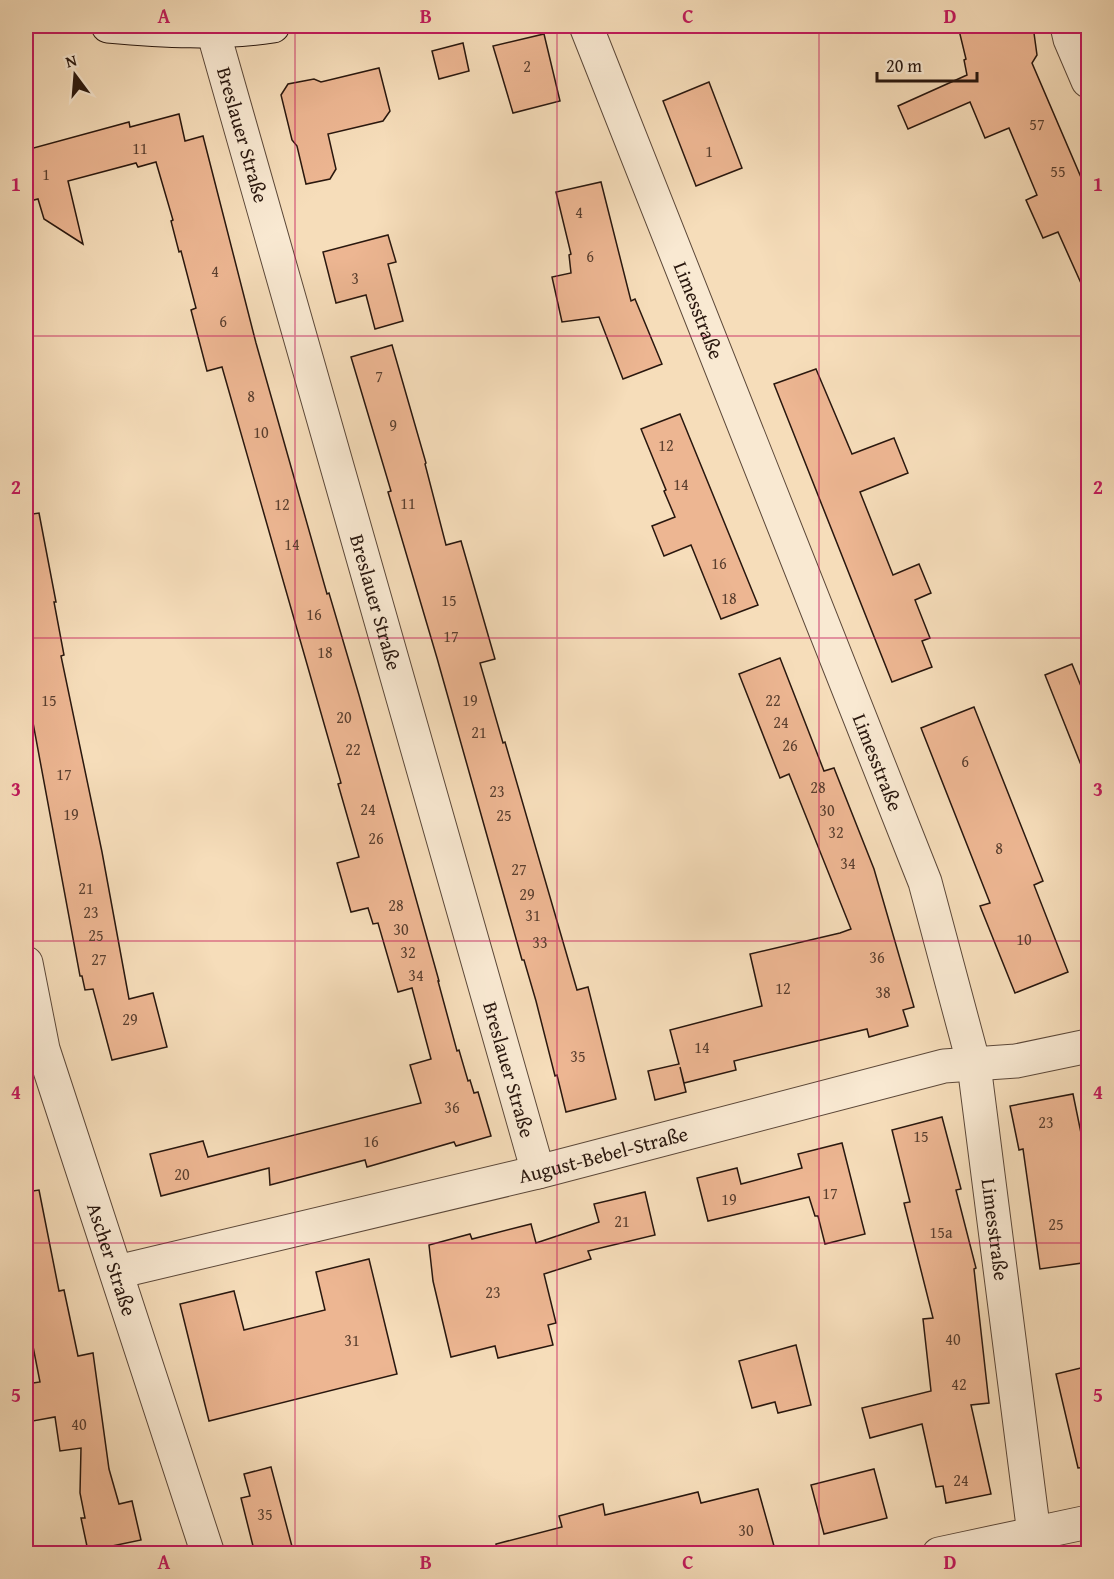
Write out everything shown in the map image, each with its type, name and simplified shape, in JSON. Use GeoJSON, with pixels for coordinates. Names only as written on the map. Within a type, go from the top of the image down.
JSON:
{"type":"FeatureCollection","features":[{"type":"Feature","properties":{"kind":"street"},"geometry":{"type":"LineString","coordinates":[[108,26],[213,32],[273,26]]}},
{"type":"Feature","properties":{"kind":"street","name":"Limesstraße"},"geometry":{"type":"LineString","coordinates":[[586,26],[925,882],[974,1065],[1034,1534]]}},
{"type":"Feature","properties":{"kind":"street"},"geometry":{"type":"LineString","coordinates":[[1067,26],[1070,39],[1089,81]]}},
{"type":"Feature","properties":{"kind":"street","name":"Breslauer Straße"},"geometry":{"type":"LineString","coordinates":[[213,32],[538,1172]]}},
{"type":"Feature","properties":{"kind":"street","name":"Ascher Straße"},"geometry":{"type":"LineString","coordinates":[[26,963],[34,1050],[117,1272],[208,1554]]}},
{"type":"Feature","properties":{"kind":"street","name":"August-Bebel-Straße"},"geometry":{"type":"LineString","coordinates":[[117,1272],[538,1172],[944,1066],[1016,1061],[1089,1046]]}},
{"type":"Feature","properties":{"kind":"street"},"geometry":{"type":"LineString","coordinates":[[939,1554],[1089,1522]]}},
{"type":"Feature","properties":{"kind":"building"},"geometry":{"type":"Polygon","coordinates":[[[958,26],[1033,26],[1037,55],[1032,63],[1089,196],[1089,301],[1058,232],[1043,238],[1026,200],[1037,195],[1009,128],[985,138],[970,102],[908,129],[898,106],[967,75],[964,60],[966,59],[958,26]]]}},
{"type":"Feature","properties":{"kind":"building"},"geometry":{"type":"Polygon","coordinates":[[[544,34],[560,101],[513,113],[493,46],[544,34]]]}},
{"type":"Feature","properties":{"kind":"building"},"geometry":{"type":"Polygon","coordinates":[[[463,43],[469,71],[439,79],[432,51],[463,43]]]}},
{"type":"Feature","properties":{"kind":"building"},"geometry":{"type":"Polygon","coordinates":[[[379,68],[390,111],[383,121],[328,134],[336,169],[330,179],[306,184],[281,95],[288,84],[314,79],[321,82],[379,68]]]}},
{"type":"Feature","properties":{"kind":"building"},"geometry":{"type":"Polygon","coordinates":[[[709,82],[742,168],[696,186],[663,101],[709,82]]]}},
{"type":"Feature","properties":{"kind":"building"},"geometry":{"type":"Polygon","coordinates":[[[179,114],[185,141],[203,136],[256,343],[327,594],[329,593],[359,695],[457,1051],[459,1050],[474,1093],[478,1092],[491,1136],[456,1146],[454,1142],[367,1167],[365,1160],[270,1185],[269,1168],[161,1196],[150,1154],[203,1141],[208,1157],[421,1103],[410,1065],[431,1059],[412,988],[398,992],[378,923],[373,924],[368,908],[351,912],[337,863],[359,857],[338,784],[341,783],[222,367],[207,371],[191,310],[196,308],[156,162],[138,167],[136,163],[68,181],[83,244],[44,219],[38,199],[26,202],[26,150],[129,122],[130,127],[179,114]]]}},
{"type":"Feature","properties":{"kind":"building"},"geometry":{"type":"Polygon","coordinates":[[[601,182],[631,301],[635,299],[662,364],[623,379],[599,317],[562,322],[552,277],[571,273],[569,255],[571,254],[556,192],[601,182]]]}},
{"type":"Feature","properties":{"kind":"building"},"geometry":{"type":"Polygon","coordinates":[[[388,235],[396,262],[388,264],[403,321],[375,329],[366,295],[336,303],[323,252],[388,235]]]}},
{"type":"Feature","properties":{"kind":"building"},"geometry":{"type":"Polygon","coordinates":[[[392,345],[426,463],[446,545],[461,541],[495,659],[480,663],[577,990],[588,987],[616,1099],[566,1112],[557,1075],[555,1076],[536,1001],[524,960],[522,960],[388,492],[391,491],[351,357],[392,345]]]}},
{"type":"Feature","properties":{"kind":"building"},"geometry":{"type":"Polygon","coordinates":[[[816,369],[852,454],[894,438],[908,473],[860,492],[893,575],[919,564],[931,593],[915,600],[930,638],[922,641],[932,667],[892,682],[774,384],[816,369]]]}},
{"type":"Feature","properties":{"kind":"building"},"geometry":{"type":"Polygon","coordinates":[[[680,414],[758,605],[721,619],[691,545],[664,556],[652,526],[675,517],[641,429],[680,414]]]}},
{"type":"Feature","properties":{"kind":"building"},"geometry":{"type":"Polygon","coordinates":[[[39,513],[56,602],[54,602],[64,655],[61,656],[102,852],[129,999],[153,993],[167,1047],[112,1060],[93,989],[85,990],[82,976],[80,976],[26,685],[26,515],[39,513]]]}},
{"type":"Feature","properties":{"kind":"building"},"geometry":{"type":"Polygon","coordinates":[[[780,658],[824,771],[834,768],[874,869],[914,1007],[903,1010],[908,1026],[869,1037],[867,1029],[734,1061],[736,1070],[684,1083],[680,1067],[686,1092],[655,1100],[648,1071],[679,1064],[670,1030],[762,1006],[750,954],[851,929],[789,774],[780,778],[739,674],[780,658]]]}},
{"type":"Feature","properties":{"kind":"building"},"geometry":{"type":"Polygon","coordinates":[[[1072,664],[1089,706],[1087,780],[1045,675],[1072,664]]]}},
{"type":"Feature","properties":{"kind":"building"},"geometry":{"type":"Polygon","coordinates":[[[974,707],[1043,881],[1034,885],[1068,972],[1015,993],[980,906],[990,903],[921,728],[974,707]]]}},
{"type":"Feature","properties":{"kind":"building"},"geometry":{"type":"Polygon","coordinates":[[[1073,1094],[1089,1172],[1089,1262],[1040,1269],[1023,1149],[1019,1150],[1010,1106],[1073,1094]]]}},
{"type":"Feature","properties":{"kind":"building"},"geometry":{"type":"Polygon","coordinates":[[[942,1117],[961,1189],[956,1190],[976,1268],[974,1269],[989,1403],[971,1405],[991,1494],[946,1503],[943,1486],[936,1487],[922,1424],[870,1438],[862,1408],[931,1391],[923,1319],[933,1318],[904,1203],[910,1202],[892,1130],[942,1117]]]}},
{"type":"Feature","properties":{"kind":"building"},"geometry":{"type":"Polygon","coordinates":[[[842,1143],[865,1234],[825,1244],[818,1216],[815,1216],[809,1197],[708,1221],[697,1178],[737,1168],[741,1184],[802,1168],[798,1154],[842,1143]]]}},
{"type":"Feature","properties":{"kind":"building"},"geometry":{"type":"Polygon","coordinates":[[[39,1190],[59,1291],[64,1290],[78,1356],[93,1353],[109,1469],[119,1504],[132,1501],[141,1540],[88,1551],[81,1518],[85,1518],[80,1493],[81,1448],[60,1451],[55,1417],[33,1421],[27,1384],[40,1382],[26,1311],[26,1192],[39,1190]]]}},
{"type":"Feature","properties":{"kind":"building"},"geometry":{"type":"Polygon","coordinates":[[[645,1192],[655,1235],[588,1251],[591,1259],[544,1274],[556,1323],[548,1325],[553,1345],[498,1358],[495,1346],[451,1357],[433,1281],[429,1245],[470,1234],[472,1239],[531,1224],[536,1243],[599,1222],[594,1204],[645,1192]]]}},
{"type":"Feature","properties":{"kind":"building"},"geometry":{"type":"Polygon","coordinates":[[[369,1259],[397,1374],[209,1421],[180,1304],[234,1291],[244,1330],[325,1310],[316,1272],[369,1259]]]}},
{"type":"Feature","properties":{"kind":"building"},"geometry":{"type":"Polygon","coordinates":[[[796,1345],[811,1405],[778,1413],[775,1402],[752,1408],[739,1361],[796,1345]]]}},
{"type":"Feature","properties":{"kind":"building"},"geometry":{"type":"Polygon","coordinates":[[[1089,1366],[1089,1467],[1078,1468],[1056,1374],[1089,1366]]]}},
{"type":"Feature","properties":{"kind":"building"},"geometry":{"type":"Polygon","coordinates":[[[271,1467],[294,1554],[255,1554],[241,1498],[250,1496],[244,1474],[271,1467]]]}},
{"type":"Feature","properties":{"kind":"building"},"geometry":{"type":"Polygon","coordinates":[[[874,1469],[887,1518],[824,1534],[811,1485],[874,1469]]]}},
{"type":"Feature","properties":{"kind":"building"},"geometry":{"type":"Polygon","coordinates":[[[758,1489],[774,1546],[747,1554],[497,1554],[496,1544],[562,1527],[559,1516],[603,1504],[605,1515],[698,1492],[701,1503],[758,1489]]]}}]}
